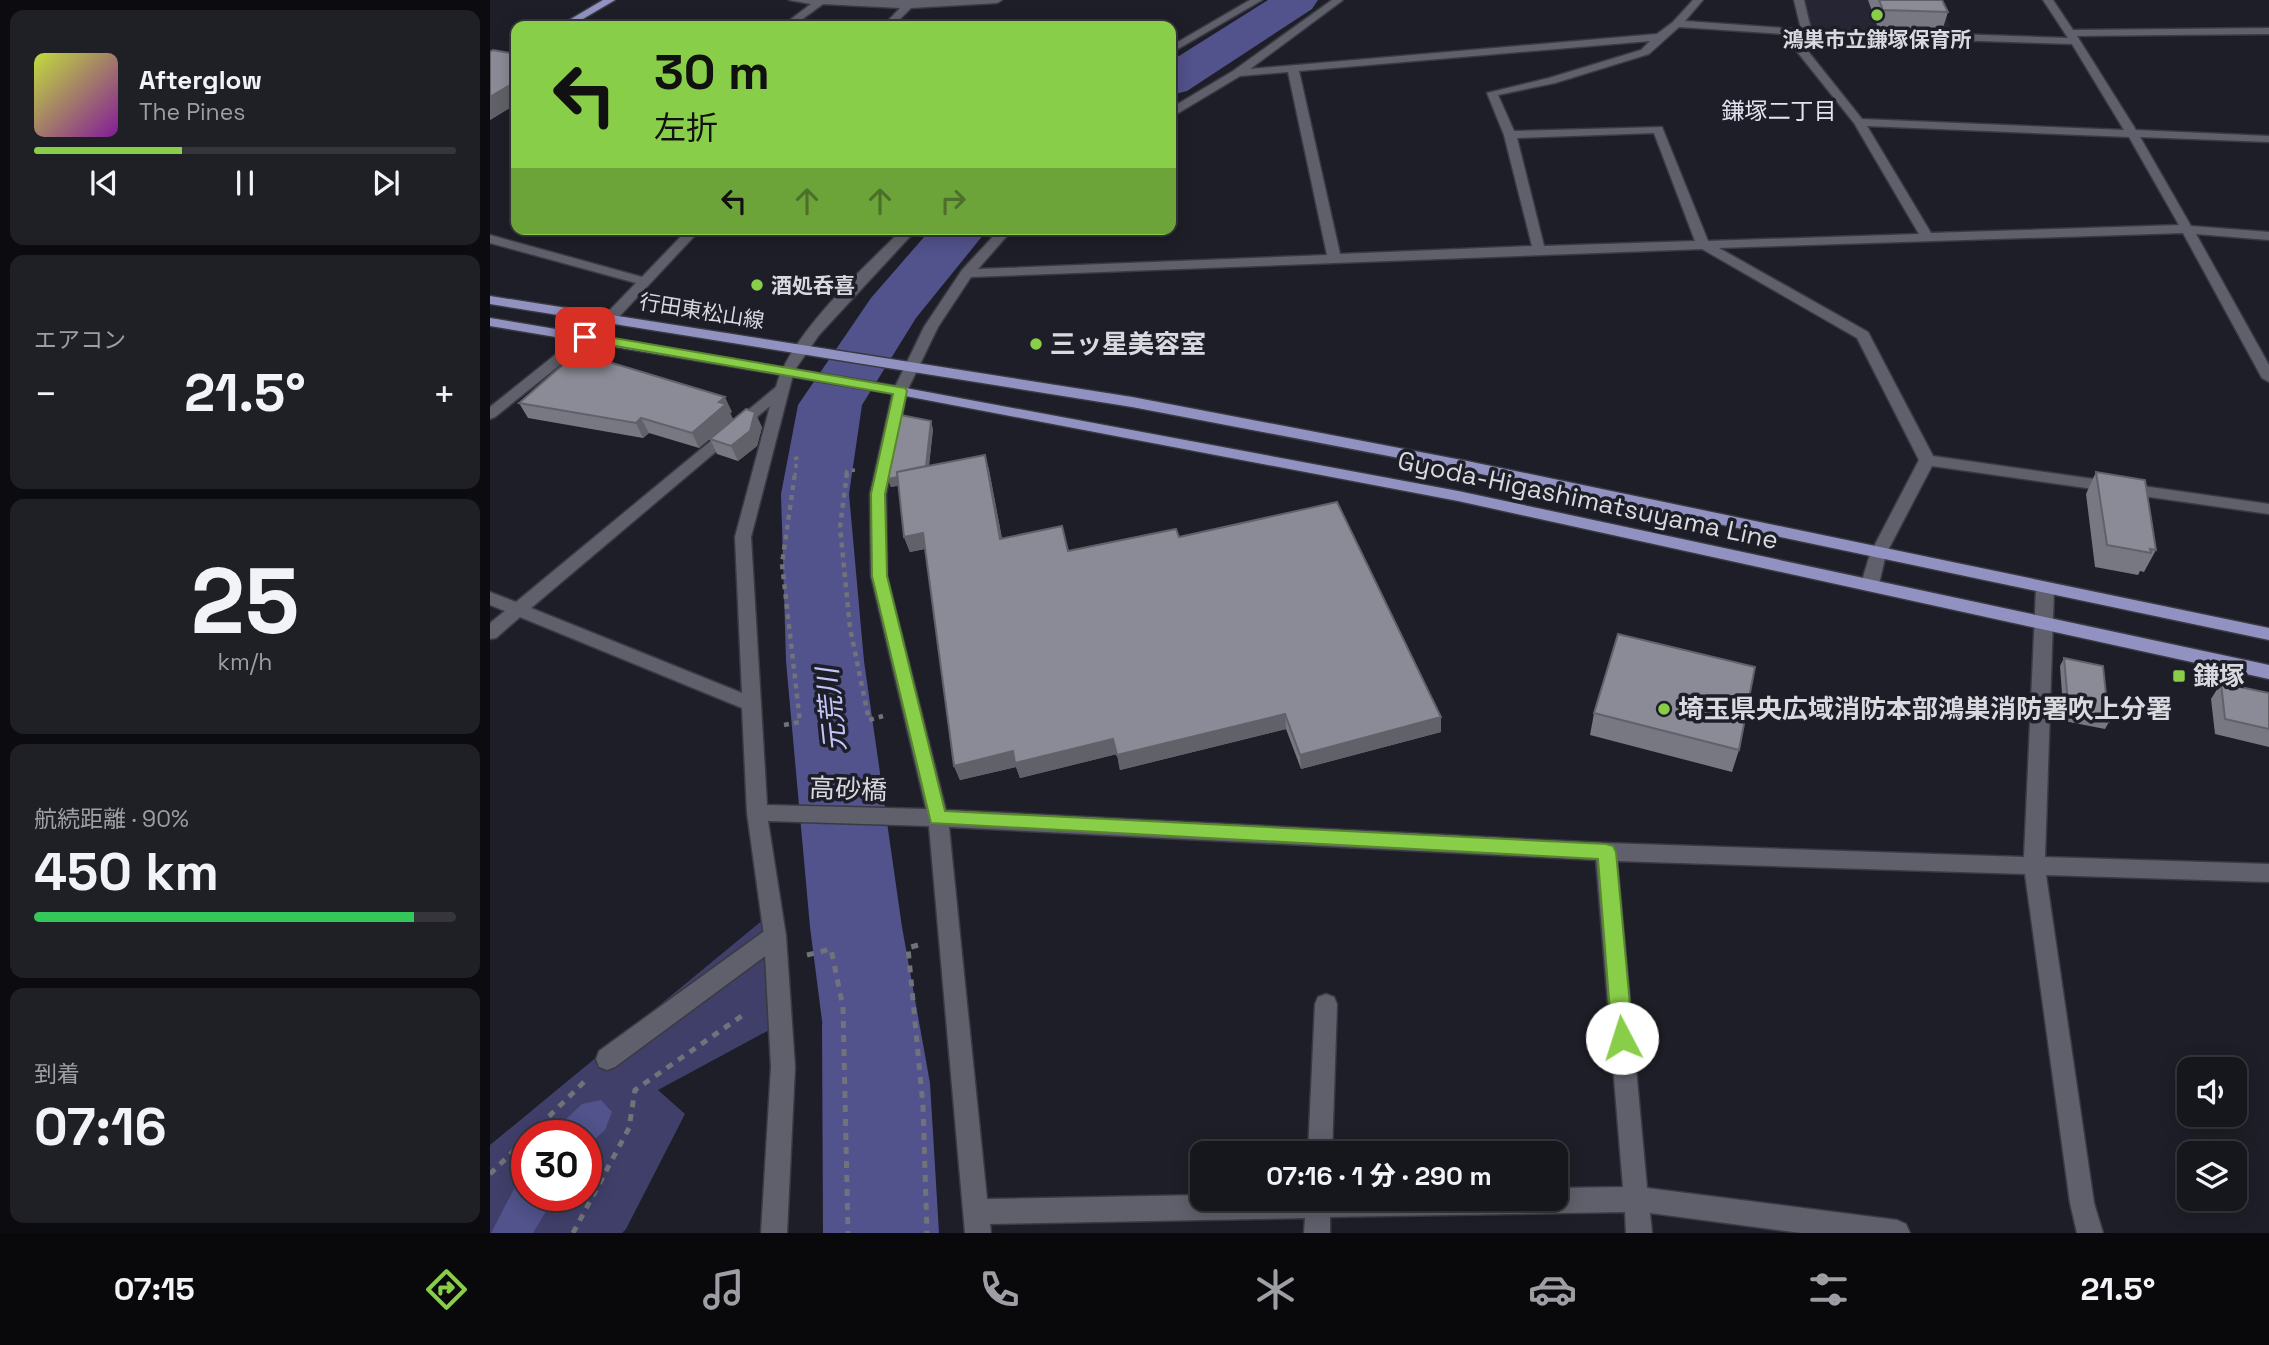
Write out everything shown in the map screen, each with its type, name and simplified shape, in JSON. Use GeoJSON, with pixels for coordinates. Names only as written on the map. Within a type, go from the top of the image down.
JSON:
{"type":"FeatureCollection","features":[{"type":"Feature","properties":{"kind":"main road"},"geometry":{"type":"LineString","coordinates":[[573,21],[610,0]]}},
{"type":"Feature","properties":{"kind":"main road","name":"行田東松山線"},"geometry":{"type":"LineString","coordinates":[[490,300],[909,366]]}},
{"type":"Feature","properties":{"kind":"main road","name":"行田東松山線"},"geometry":{"type":"LineString","coordinates":[[490,322],[897,390]]}},
{"type":"Feature","properties":{"kind":"main road","name":"Gyoda-Higashimatsuyama Line"},"geometry":{"type":"LineString","coordinates":[[909,366],[1132,402],[1454,464],[2269,634]]}},
{"type":"Feature","properties":{"kind":"main road","name":"Gyoda-Higashimatsuyama Line"},"geometry":{"type":"LineString","coordinates":[[897,390],[1458,496],[2269,672]]}},
{"type":"Feature","properties":{"kind":"street"},"geometry":{"type":"LineString","coordinates":[[794,0],[910,3],[997,0]]}},
{"type":"Feature","properties":{"kind":"street"},"geometry":{"type":"LineString","coordinates":[[1176,47],[1257,0]]}},
{"type":"Feature","properties":{"kind":"street"},"geometry":{"type":"LineString","coordinates":[[1176,110],[1237,73],[1338,0]]}},
{"type":"Feature","properties":{"kind":"street"},"geometry":{"type":"LineString","coordinates":[[1539,250],[1510,135],[1492,93],[1551,82],[1645,52],[1699,0]]}},
{"type":"Feature","properties":{"kind":"street"},"geometry":{"type":"LineString","coordinates":[[1799,0],[1807,32]]}},
{"type":"Feature","properties":{"kind":"street"},"geometry":{"type":"LineString","coordinates":[[2048,0],[2073,37],[2187,229],[2269,378]]}},
{"type":"Feature","properties":{"kind":"street"},"geometry":{"type":"LineString","coordinates":[[794,21],[821,1]]}},
{"type":"Feature","properties":{"kind":"street"},"geometry":{"type":"LineString","coordinates":[[893,21],[910,3]]}},
{"type":"Feature","properties":{"kind":"street"},"geometry":{"type":"LineString","coordinates":[[1677,24],[1807,32],[2073,37],[2269,31]]}},
{"type":"Feature","properties":{"kind":"street"},"geometry":{"type":"LineString","coordinates":[[1786,31],[1859,122],[1928,239]]}},
{"type":"Feature","properties":{"kind":"street"},"geometry":{"type":"LineString","coordinates":[[1237,73],[1660,37]]}},
{"type":"Feature","properties":{"kind":"street"},"geometry":{"type":"LineString","coordinates":[[1293,68],[1335,260]]}},
{"type":"Feature","properties":{"kind":"street"},"geometry":{"type":"LineString","coordinates":[[1859,122],[2269,139]]}},
{"type":"Feature","properties":{"kind":"street"},"geometry":{"type":"LineString","coordinates":[[1510,135],[1658,129],[1703,244],[1863,335],[1927,460]]}},
{"type":"Feature","properties":{"kind":"street"},"geometry":{"type":"LineString","coordinates":[[967,273],[1703,244],[2187,229],[2269,236]]}},
{"type":"Feature","properties":{"kind":"street"},"geometry":{"type":"LineString","coordinates":[[490,414],[610,318],[689,235]]}},
{"type":"Feature","properties":{"kind":"street"},"geometry":{"type":"LineString","coordinates":[[490,633],[780,390],[878,260],[905,235]]}},
{"type":"Feature","properties":{"kind":"street"},"geometry":{"type":"LineString","coordinates":[[1002,235],[967,273],[930,327],[897,390],[878,494],[879,576],[937,818],[977,1223],[1190,1210]]}},
{"type":"Feature","properties":{"kind":"street"},"geometry":{"type":"LineString","coordinates":[[490,239],[645,282]]}},
{"type":"Feature","properties":{"kind":"street"},"geometry":{"type":"LineString","coordinates":[[2252,349],[2269,350]]}},
{"type":"Feature","properties":{"kind":"street"},"geometry":{"type":"LineString","coordinates":[[774,1233],[783,1067],[775,936],[757,813],[743,537],[780,390]]}},
{"type":"Feature","properties":{"kind":"street"},"geometry":{"type":"LineString","coordinates":[[1927,460],[2269,509]]}},
{"type":"Feature","properties":{"kind":"street"},"geometry":{"type":"LineString","coordinates":[[1870,584],[1878,554],[1927,460]]}},
{"type":"Feature","properties":{"kind":"street"},"geometry":{"type":"LineString","coordinates":[[2045,589],[2034,864],[2082,1203],[2090,1233]]}},
{"type":"Feature","properties":{"kind":"street"},"geometry":{"type":"LineString","coordinates":[[490,598],[516,611],[751,704]]}},
{"type":"Feature","properties":{"kind":"street","name":"高砂橋"},"geometry":{"type":"LineString","coordinates":[[757,813],[937,818],[1606,852],[2269,873]]}},
{"type":"Feature","properties":{"kind":"street"},"geometry":{"type":"LineString","coordinates":[[1606,852],[1639,1233]]}},
{"type":"Feature","properties":{"kind":"street"},"geometry":{"type":"LineString","coordinates":[[607,1059],[775,936]]}},
{"type":"Feature","properties":{"kind":"street"},"geometry":{"type":"LineString","coordinates":[[1321,1141],[1326,1004]]}},
{"type":"Feature","properties":{"kind":"street"},"geometry":{"type":"LineString","coordinates":[[1568,1200],[1636,1199],[1897,1233]]}},
{"type":"Feature","properties":{"kind":"street"},"geometry":{"type":"LineString","coordinates":[[1317,1233],[1318,1211]]}},
{"type":"Feature","properties":{"kind":"path"},"geometry":{"type":"LineString","coordinates":[[797,458],[782,564],[800,722]]}},
{"type":"Feature","properties":{"kind":"path"},"geometry":{"type":"LineString","coordinates":[[908,948],[923,1106],[927,1233]]}},
{"type":"Feature","properties":{"kind":"path"},"geometry":{"type":"LineString","coordinates":[[831,949],[843,1007],[848,1233]]}},
{"type":"Feature","properties":{"kind":"path"},"geometry":{"type":"LineString","coordinates":[[573,1233],[629,1128],[635,1090],[778,990]]}},
{"type":"Feature","properties":{"kind":"path"},"geometry":{"type":"LineString","coordinates":[[545,1120],[607,1059]]}},
{"type":"Feature","properties":{"kind":"path"},"geometry":{"type":"LineString","coordinates":[[490,1174],[511,1154]]}},
{"type":"Feature","properties":{"kind":"shaded area","name":"鴻巣市立鎌塚保育所"},"geometry":{"type":"Polygon","coordinates":[[[1804,0],[1939,0],[1953,33],[1812,29],[1804,0]]]}},
{"type":"Feature","properties":{"kind":"shaded area"},"geometry":{"type":"Polygon","coordinates":[[[764,919],[773,1028],[658,1090],[685,1114],[626,1229],[622,1233],[490,1233],[490,1145],[511,1128],[511,1211],[602,1211],[602,1120],[520,1120],[764,919]]]}},
{"type":"Feature","properties":{"kind":"shaded area"},"geometry":{"type":"Polygon","coordinates":[[[601,1100],[612,1112],[602,1133],[602,1120],[565,1120],[582,1104],[601,1100]]]}},
{"type":"Feature","properties":{"kind":"shaded area"},"geometry":{"type":"Polygon","coordinates":[[[511,1195],[511,1211],[546,1211],[533,1233],[491,1233],[511,1195]]]}},
{"type":"Feature","properties":{"kind":"building"},"geometry":{"type":"Polygon","coordinates":[[[1879,0],[1942,0],[1948,12],[1883,10],[1879,0]]]}},
{"type":"Feature","properties":{"kind":"building"},"geometry":{"type":"Polygon","coordinates":[[[493,50],[511,53],[511,85],[490,97],[490,52],[493,50]]]}},
{"type":"Feature","properties":{"kind":"building"},"geometry":{"type":"Polygon","coordinates":[[[574,355],[599,359],[725,397],[719,402],[726,404],[692,433],[641,418],[636,423],[519,403],[574,355]]]}},
{"type":"Feature","properties":{"kind":"building"},"geometry":{"type":"Polygon","coordinates":[[[746,409],[755,412],[750,431],[731,446],[710,439],[746,409]]]}},
{"type":"Feature","properties":{"kind":"building"},"geometry":{"type":"Polygon","coordinates":[[[901,415],[931,421],[926,466],[897,472],[898,477],[888,479],[901,415]]]}},
{"type":"Feature","properties":{"kind":"building"},"geometry":{"type":"Polygon","coordinates":[[[985,455],[1000,539],[1062,526],[1068,551],[1176,529],[1179,537],[1337,502],[1441,717],[1300,755],[1285,714],[1117,755],[1113,739],[1015,763],[1013,751],[954,766],[923,533],[904,537],[897,472],[985,455]]]}},
{"type":"Feature","properties":{"kind":"building"},"geometry":{"type":"Polygon","coordinates":[[[2096,472],[2145,480],[2156,550],[2150,549],[2151,553],[2107,545],[2096,472]]]}},
{"type":"Feature","properties":{"kind":"building"},"geometry":{"type":"Polygon","coordinates":[[[1618,634],[1755,667],[1739,750],[1594,713],[1618,634]]]}},
{"type":"Feature","properties":{"kind":"building"},"geometry":{"type":"Polygon","coordinates":[[[2064,658],[2103,666],[2109,722],[2069,713],[2064,658]]]}},
{"type":"Feature","properties":{"kind":"building"},"geometry":{"type":"Polygon","coordinates":[[[2221,683],[2269,693],[2269,729],[2225,719],[2221,683]]]}},
{"type":"Feature","properties":{"kind":"waterway","name":"元荒川"},"geometry":{"type":"LineString","coordinates":[[1176,78],[1297,0]]}},
{"type":"Feature","properties":{"kind":"waterway","name":"元荒川"},"geometry":{"type":"LineString","coordinates":[[885,1233],[880,1083],[856,927],[825,661],[815,494],[830,405],[892,310],[956,235]]}},
{"type":"Feature","properties":{"kind":"waterway"},"geometry":{"type":"LineString","coordinates":[[830,1025],[832,1233]]}},
{"type":"Feature","properties":{"kind":"place","name":"鴻巣市立鎌塚保育所"},"geometry":{"type":"Point","coordinates":[1877,15]}},
{"type":"Feature","properties":{"kind":"place","name":"酒処呑喜"},"geometry":{"type":"Point","coordinates":[757,285]}},
{"type":"Feature","properties":{"kind":"place","name":"三ッ星美容室"},"geometry":{"type":"Point","coordinates":[1036,344]}},
{"type":"Feature","properties":{"kind":"place","name":"鎌塚"},"geometry":{"type":"Point","coordinates":[2179,676]}},
{"type":"Feature","properties":{"kind":"place","name":"埼玉県央広域消防本部鴻巣消防署吹上分署"},"geometry":{"type":"Point","coordinates":[1664,709]}},
{"type":"Feature","properties":{"kind":"district","name":"鎌塚二丁目"},"geometry":{"type":"Point","coordinates":[1779,111]}},
{"type":"Feature","properties":{"kind":"route"},"geometry":{"type":"LineString","coordinates":[[585,337],[900,391],[878,494],[879,576],[937,818],[1606,852],[1622,1038]]}}]}
